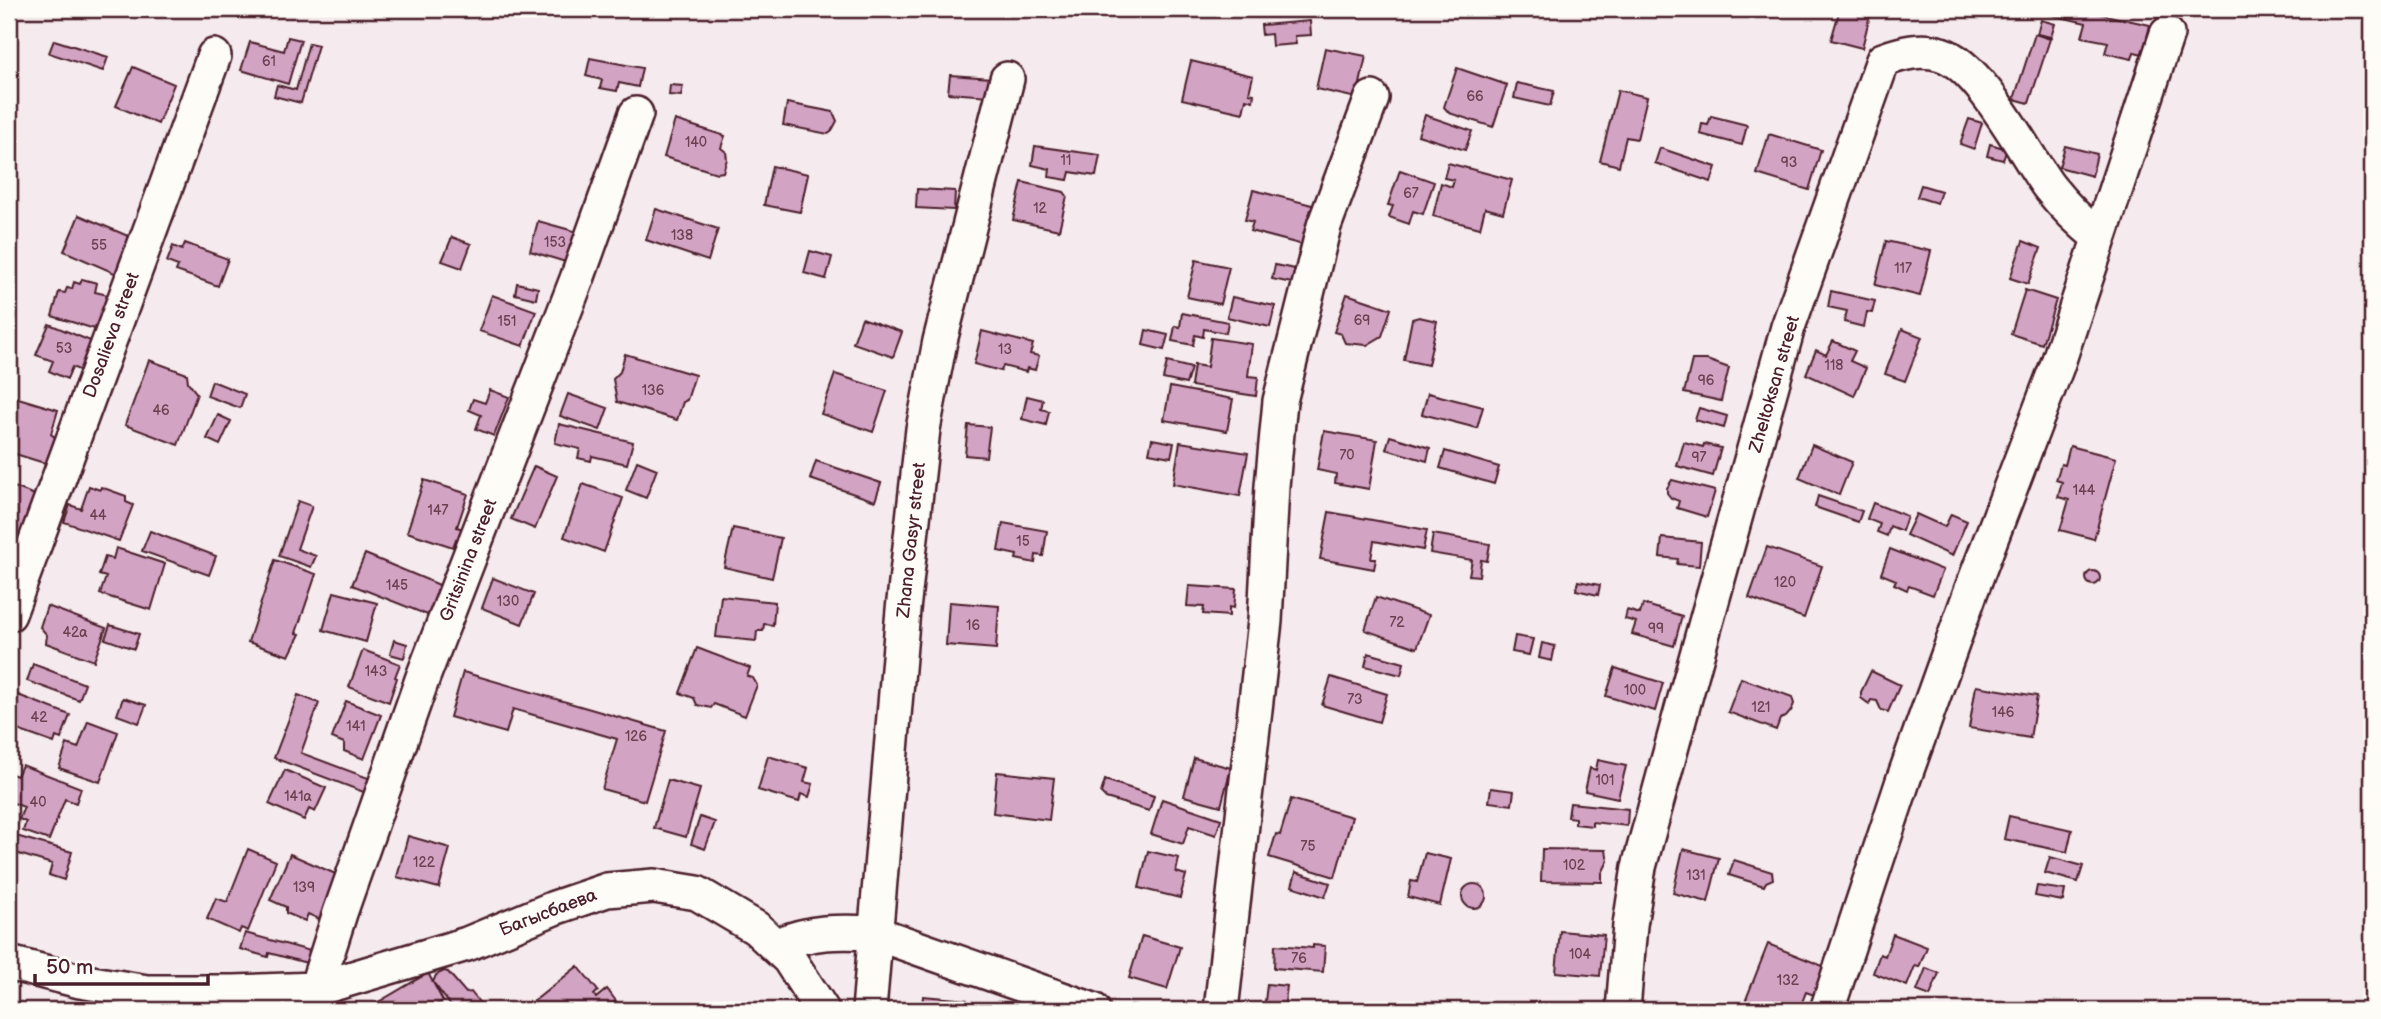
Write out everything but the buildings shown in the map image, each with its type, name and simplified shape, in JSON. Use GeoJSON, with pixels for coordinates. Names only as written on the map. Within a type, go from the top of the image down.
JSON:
{"type":"FeatureCollection","features":[{"type":"Feature","properties":{"kind":"street"},"geometry":{"type":"LineString","coordinates":[[1826,1010],[1903,778],[2057,366],[2167,33]]}},
{"type":"Feature","properties":{"kind":"street","name":"Zheltoksan street"},"geometry":{"type":"LineString","coordinates":[[1623,1010],[1630,925],[1639,867],[1685,698],[1788,327],[1883,60],[1921,51],[1943,54],[1964,69],[1993,100],[2049,187],[2083,225],[2099,237]]}},
{"type":"Feature","properties":{"kind":"street","name":"Dosalieva street"},"geometry":{"type":"LineString","coordinates":[[9,614],[215,56]]}},
{"type":"Feature","properties":{"kind":"street","name":"Zhana Gasyr street"},"geometry":{"type":"LineString","coordinates":[[869,1010],[903,610],[923,429],[940,341],[1007,79]]}},
{"type":"Feature","properties":{"kind":"street"},"geometry":{"type":"LineString","coordinates":[[1221,1010],[1265,621],[1272,486],[1280,401],[1324,226],[1372,98]]}},
{"type":"Feature","properties":{"kind":"street","name":"Gritsinina street"},"geometry":{"type":"LineString","coordinates":[[315,999],[340,913],[423,677],[577,279],[636,114]]}},
{"type":"Feature","properties":{"kind":"street","name":"Багысбаева"},"geometry":{"type":"LineString","coordinates":[[9,963],[80,981],[147,992],[234,992],[315,999],[607,890],[654,886],[697,893],[756,928],[789,959],[821,1010]]}},
{"type":"Feature","properties":{"kind":"street"},"geometry":{"type":"LineString","coordinates":[[776,945],[801,935],[875,933],[1093,1010]]}}]}
